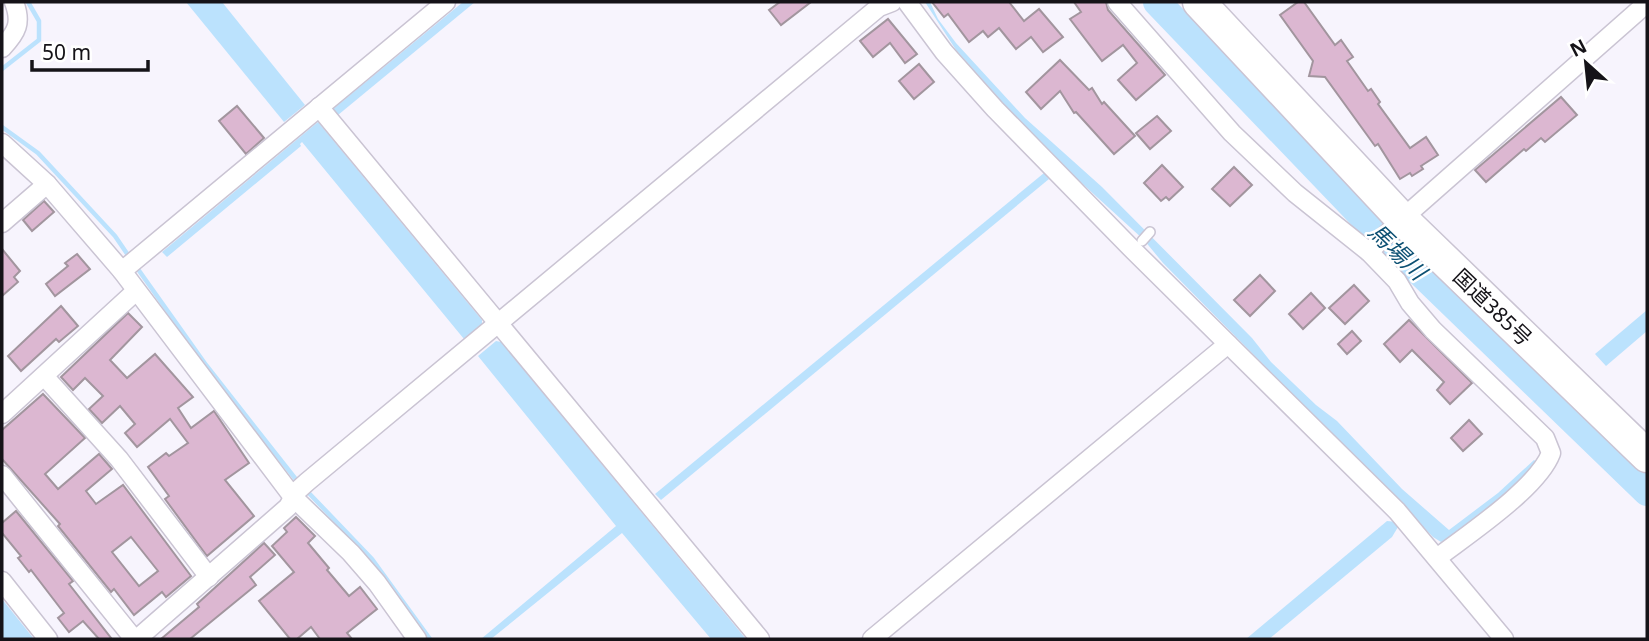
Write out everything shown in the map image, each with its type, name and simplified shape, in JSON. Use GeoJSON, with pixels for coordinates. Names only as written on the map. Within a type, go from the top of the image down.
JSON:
{"type":"FeatureCollection","features":[{"type":"Feature","properties":{"kind":"highway","name":"国道385号"},"geometry":{"type":"LineString","coordinates":[[1199,2],[1397,224],[1647,456]]}},
{"type":"Feature","properties":{"kind":"street"},"geometry":{"type":"LineString","coordinates":[[2,48],[17,26],[19,15],[14,2]]}},
{"type":"Feature","properties":{"kind":"street"},"geometry":{"type":"LineString","coordinates":[[129,265],[446,2]]}},
{"type":"Feature","properties":{"kind":"street"},"geometry":{"type":"LineString","coordinates":[[907,2],[944,52],[995,109],[1397,511],[1504,639]]}},
{"type":"Feature","properties":{"kind":"street"},"geometry":{"type":"LineString","coordinates":[[1117,2],[1232,133],[1295,193],[1372,248],[1410,303],[1433,330],[1545,438],[1551,453],[1546,466],[1503,508],[1437,558]]}},
{"type":"Feature","properties":{"kind":"street"},"geometry":{"type":"LineString","coordinates":[[2,475],[135,639],[209,578],[288,507],[299,490],[882,3]]}},
{"type":"Feature","properties":{"kind":"street"},"geometry":{"type":"LineString","coordinates":[[1372,248],[1647,4]]}},
{"type":"Feature","properties":{"kind":"street"},"geometry":{"type":"LineString","coordinates":[[319,107],[760,639]]}},
{"type":"Feature","properties":{"kind":"street"},"geometry":{"type":"LineString","coordinates":[[2,143],[129,265],[136,291],[377,583],[416,639]]}},
{"type":"Feature","properties":{"kind":"street"},"geometry":{"type":"LineString","coordinates":[[2,223],[47,184]]}},
{"type":"Feature","properties":{"kind":"street"},"geometry":{"type":"LineString","coordinates":[[2,414],[136,291]]}},
{"type":"Feature","properties":{"kind":"street"},"geometry":{"type":"LineString","coordinates":[[872,639],[1228,344]]}},
{"type":"Feature","properties":{"kind":"street"},"geometry":{"type":"LineString","coordinates":[[44,376],[119,459],[209,578]]}},
{"type":"Feature","properties":{"kind":"street"},"geometry":{"type":"LineString","coordinates":[[2,581],[48,639]]}},
{"type":"Feature","properties":{"kind":"lane"},"geometry":{"type":"LineString","coordinates":[[1142,241],[1150,232]]}},
{"type":"Feature","properties":{"kind":"water"},"geometry":{"type":"Polygon","coordinates":[[[186,2],[222,2],[305,105],[284,122],[186,2]]]}},
{"type":"Feature","properties":{"kind":"water"},"geometry":{"type":"Polygon","coordinates":[[[463,2],[475,2],[338,115],[333,109],[463,2]]]}},
{"type":"Feature","properties":{"kind":"water"},"geometry":{"type":"Polygon","coordinates":[[[925,2],[930,2],[938,19],[956,43],[1025,118],[1102,187],[1252,338],[1271,362],[1337,421],[1402,489],[1449,530],[1498,493],[1534,460],[1537,462],[1467,528],[1441,542],[1433,537],[1163,263],[1144,240],[1041,146],[956,50],[925,2]]]}},
{"type":"Feature","properties":{"kind":"water"},"geometry":{"type":"Polygon","coordinates":[[[318,122],[482,320],[482,324],[464,339],[302,142],[301,146],[167,257],[162,252],[318,122]]]}},
{"type":"Feature","properties":{"kind":"water"},"geometry":{"type":"Polygon","coordinates":[[[1044,173],[1049,179],[661,500],[655,494],[1044,173]]]}},
{"type":"Feature","properties":{"kind":"water"},"geometry":{"type":"Polygon","coordinates":[[[1647,310],[1647,331],[1606,366],[1595,354],[1647,310]]]}},
{"type":"Feature","properties":{"kind":"water"},"geometry":{"type":"Polygon","coordinates":[[[496,341],[501,342],[746,639],[711,639],[622,533],[491,639],[481,639],[616,526],[478,356],[496,341]]]}},
{"type":"Feature","properties":{"kind":"water"},"geometry":{"type":"Polygon","coordinates":[[[1387,521],[1397,522],[1398,527],[1392,537],[1269,639],[1246,639],[1387,521]]]}},
{"type":"Feature","properties":{"kind":"water"},"geometry":{"type":"Polygon","coordinates":[[[2,599],[34,639],[2,639],[2,599]]]}},
{"type":"Feature","properties":{"kind":"building"},"geometry":{"type":"Polygon","coordinates":[[[780,2],[811,2],[781,25],[769,10],[780,2]]]}},
{"type":"Feature","properties":{"kind":"building"},"geometry":{"type":"Polygon","coordinates":[[[932,2],[1009,2],[1024,21],[1039,9],[1063,37],[1043,52],[1031,37],[1016,49],[999,28],[988,37],[983,31],[969,42],[948,14],[944,17],[932,2]]]}},
{"type":"Feature","properties":{"kind":"building"},"geometry":{"type":"Polygon","coordinates":[[[1074,2],[1106,2],[1108,10],[1165,75],[1136,100],[1118,80],[1137,63],[1123,45],[1102,61],[1070,19],[1081,12],[1074,2]]]}},
{"type":"Feature","properties":{"kind":"building"},"geometry":{"type":"Polygon","coordinates":[[[1298,2],[1304,2],[1335,45],[1341,40],[1353,57],[1347,61],[1368,91],[1371,89],[1380,102],[1378,104],[1410,148],[1426,137],[1438,155],[1421,166],[1423,169],[1400,179],[1378,144],[1375,146],[1325,77],[1309,76],[1313,61],[1280,15],[1298,2]]]}},
{"type":"Feature","properties":{"kind":"building"},"geometry":{"type":"Polygon","coordinates":[[[888,19],[917,54],[905,63],[890,43],[873,57],[860,41],[888,19]]]}},
{"type":"Feature","properties":{"kind":"building"},"geometry":{"type":"Polygon","coordinates":[[[1060,60],[1089,90],[1092,88],[1102,104],[1104,102],[1135,136],[1114,154],[1076,112],[1074,113],[1060,91],[1041,109],[1026,92],[1060,60]]]}},
{"type":"Feature","properties":{"kind":"building"},"geometry":{"type":"Polygon","coordinates":[[[919,64],[934,82],[914,99],[899,81],[919,64]]]}},
{"type":"Feature","properties":{"kind":"building"},"geometry":{"type":"Polygon","coordinates":[[[1561,97],[1577,115],[1545,142],[1541,138],[1526,151],[1524,149],[1486,182],[1475,170],[1561,97]]]}},
{"type":"Feature","properties":{"kind":"building"},"geometry":{"type":"Polygon","coordinates":[[[237,106],[264,138],[246,154],[219,121],[237,106]]]}},
{"type":"Feature","properties":{"kind":"building"},"geometry":{"type":"Polygon","coordinates":[[[1157,116],[1171,131],[1150,149],[1136,133],[1157,116]]]}},
{"type":"Feature","properties":{"kind":"building"},"geometry":{"type":"Polygon","coordinates":[[[1162,165],[1183,187],[1169,200],[1166,197],[1161,201],[1144,183],[1162,165]]]}},
{"type":"Feature","properties":{"kind":"building"},"geometry":{"type":"Polygon","coordinates":[[[1234,167],[1252,185],[1230,206],[1212,189],[1234,167]]]}},
{"type":"Feature","properties":{"kind":"building"},"geometry":{"type":"Polygon","coordinates":[[[44,201],[54,212],[32,231],[23,220],[44,201]]]}},
{"type":"Feature","properties":{"kind":"building"},"geometry":{"type":"Polygon","coordinates":[[[2,249],[20,271],[14,277],[18,282],[2,296],[2,249]]]}},
{"type":"Feature","properties":{"kind":"building"},"geometry":{"type":"Polygon","coordinates":[[[77,254],[90,269],[55,296],[46,284],[68,266],[65,263],[77,254]]]}},
{"type":"Feature","properties":{"kind":"building"},"geometry":{"type":"Polygon","coordinates":[[[1260,275],[1275,291],[1250,316],[1234,300],[1260,275]]]}},
{"type":"Feature","properties":{"kind":"building"},"geometry":{"type":"Polygon","coordinates":[[[1354,285],[1369,301],[1345,324],[1329,308],[1354,285]]]}},
{"type":"Feature","properties":{"kind":"building"},"geometry":{"type":"Polygon","coordinates":[[[1311,293],[1325,308],[1303,329],[1289,314],[1311,293]]]}},
{"type":"Feature","properties":{"kind":"building"},"geometry":{"type":"Polygon","coordinates":[[[61,306],[78,326],[59,342],[56,339],[21,371],[8,356],[61,306]]]}},
{"type":"Feature","properties":{"kind":"building"},"geometry":{"type":"Polygon","coordinates":[[[128,313],[142,327],[110,360],[127,378],[155,354],[193,397],[178,408],[191,428],[214,411],[249,463],[225,480],[254,516],[207,556],[165,499],[169,496],[148,467],[166,453],[169,456],[188,443],[170,419],[137,447],[125,433],[135,424],[120,406],[102,423],[89,409],[103,396],[85,378],[73,390],[61,377],[128,313]]]}},
{"type":"Feature","properties":{"kind":"building"},"geometry":{"type":"Polygon","coordinates":[[[1409,320],[1472,383],[1450,404],[1437,390],[1444,382],[1412,350],[1400,362],[1384,344],[1409,320]]]}},
{"type":"Feature","properties":{"kind":"building"},"geometry":{"type":"Polygon","coordinates":[[[1352,331],[1361,341],[1347,354],[1338,344],[1352,331]]]}},
{"type":"Feature","properties":{"kind":"building"},"geometry":{"type":"Polygon","coordinates":[[[43,394],[85,438],[45,474],[58,489],[99,454],[112,469],[86,491],[96,504],[123,485],[191,576],[166,597],[162,592],[134,615],[114,589],[111,592],[58,526],[60,524],[2,459],[2,430],[43,394]],[[131,537],[112,552],[139,586],[158,571],[131,537]]]}},
{"type":"Feature","properties":{"kind":"building"},"geometry":{"type":"Polygon","coordinates":[[[1469,420],[1482,434],[1463,451],[1451,438],[1469,420]]]}},
{"type":"Feature","properties":{"kind":"building"},"geometry":{"type":"Polygon","coordinates":[[[16,511],[73,581],[69,584],[111,638],[99,639],[83,621],[69,632],[58,618],[64,613],[31,570],[29,572],[18,558],[21,556],[2,533],[2,523],[16,511]]]}},
{"type":"Feature","properties":{"kind":"building"},"geometry":{"type":"Polygon","coordinates":[[[296,517],[315,536],[308,543],[349,596],[360,587],[377,609],[347,633],[352,639],[320,639],[311,627],[297,639],[290,639],[259,601],[294,572],[272,546],[287,532],[284,528],[296,517]]]}},
{"type":"Feature","properties":{"kind":"building"},"geometry":{"type":"Polygon","coordinates":[[[264,543],[275,555],[250,577],[256,585],[190,639],[161,639],[199,607],[197,604],[264,543]]]}},
{"type":"Feature","properties":{"kind":"waterway"},"geometry":{"type":"LineString","coordinates":[[2,69],[39,40],[39,21],[28,2]]}},
{"type":"Feature","properties":{"kind":"waterway","name":"馬場川"},"geometry":{"type":"LineString","coordinates":[[1157,2],[1368,222],[1647,492]]}},
{"type":"Feature","properties":{"kind":"waterway"},"geometry":{"type":"LineString","coordinates":[[2,127],[38,153],[115,236],[130,258]]}},
{"type":"Feature","properties":{"kind":"waterway"},"geometry":{"type":"LineString","coordinates":[[135,265],[206,365],[298,482]]}},
{"type":"Feature","properties":{"kind":"waterway"},"geometry":{"type":"LineString","coordinates":[[304,488],[372,559],[430,639]]}}]}
